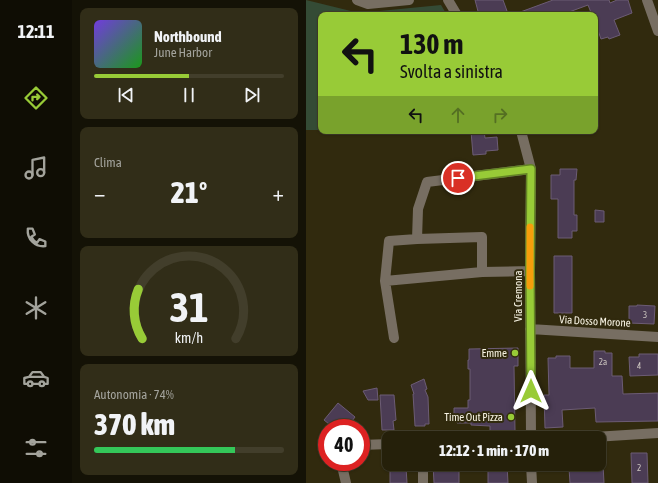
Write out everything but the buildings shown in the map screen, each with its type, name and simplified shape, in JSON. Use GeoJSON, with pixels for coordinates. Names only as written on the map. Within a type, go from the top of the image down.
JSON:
{"type":"FeatureCollection","features":[{"type":"Feature","properties":{"kind":"street"},"geometry":{"type":"LineString","coordinates":[[357,0],[368,2],[409,0]]}},
{"type":"Feature","properties":{"kind":"street"},"geometry":{"type":"LineString","coordinates":[[448,0],[455,12]]}},
{"type":"Feature","properties":{"kind":"street"},"geometry":{"type":"LineString","coordinates":[[647,0],[658,31]]}},
{"type":"Feature","properties":{"kind":"street","name":"Via Cremona"},"geometry":{"type":"LineString","coordinates":[[522,134],[531,169],[531,431]]}},
{"type":"Feature","properties":{"kind":"street"},"geometry":{"type":"LineString","coordinates":[[417,239],[418,209],[427,182],[531,169]]}},
{"type":"Feature","properties":{"kind":"street"},"geometry":{"type":"LineString","coordinates":[[394,338],[386,281],[389,241],[482,237],[482,272]]}},
{"type":"Feature","properties":{"kind":"street"},"geometry":{"type":"LineString","coordinates":[[386,281],[482,272],[530,271]]}},
{"type":"Feature","properties":{"kind":"street","name":"Via Dosso Morone"},"geometry":{"type":"LineString","coordinates":[[530,329],[658,336]]}},
{"type":"Feature","properties":{"kind":"street"},"geometry":{"type":"LineString","coordinates":[[606,437],[658,434]]}},
{"type":"Feature","properties":{"kind":"street"},"geometry":{"type":"LineString","coordinates":[[370,445],[382,444]]}},
{"type":"Feature","properties":{"kind":"street"},"geometry":{"type":"LineString","coordinates":[[343,471],[346,483]]}},
{"type":"Feature","properties":{"kind":"street"},"geometry":{"type":"LineString","coordinates":[[423,471],[423,483]]}},
{"type":"Feature","properties":{"kind":"street"},"geometry":{"type":"LineString","coordinates":[[531,471],[532,483]]}},
{"type":"Feature","properties":{"kind":"green space"},"geometry":{"type":"Polygon","coordinates":[[[306,0],[355,12],[318,12],[318,130],[306,130],[306,0]]]}},
{"type":"Feature","properties":{"kind":"green space"},"geometry":{"type":"Polygon","coordinates":[[[441,5],[445,12],[369,12],[441,5]]]}},
{"type":"Feature","properties":{"kind":"slow traffic"},"geometry":{"type":"LineString","coordinates":[[530,227],[530,286]]}},
{"type":"Feature","properties":{"kind":"place","name":"Emme"},"geometry":{"type":"Point","coordinates":[515,353]}},
{"type":"Feature","properties":{"kind":"place","name":"Time Out Pizza"},"geometry":{"type":"Point","coordinates":[511,417]}},
{"type":"Feature","properties":{"kind":"route"},"geometry":{"type":"LineString","coordinates":[[458,178],[531,169],[531,391]]}}]}
